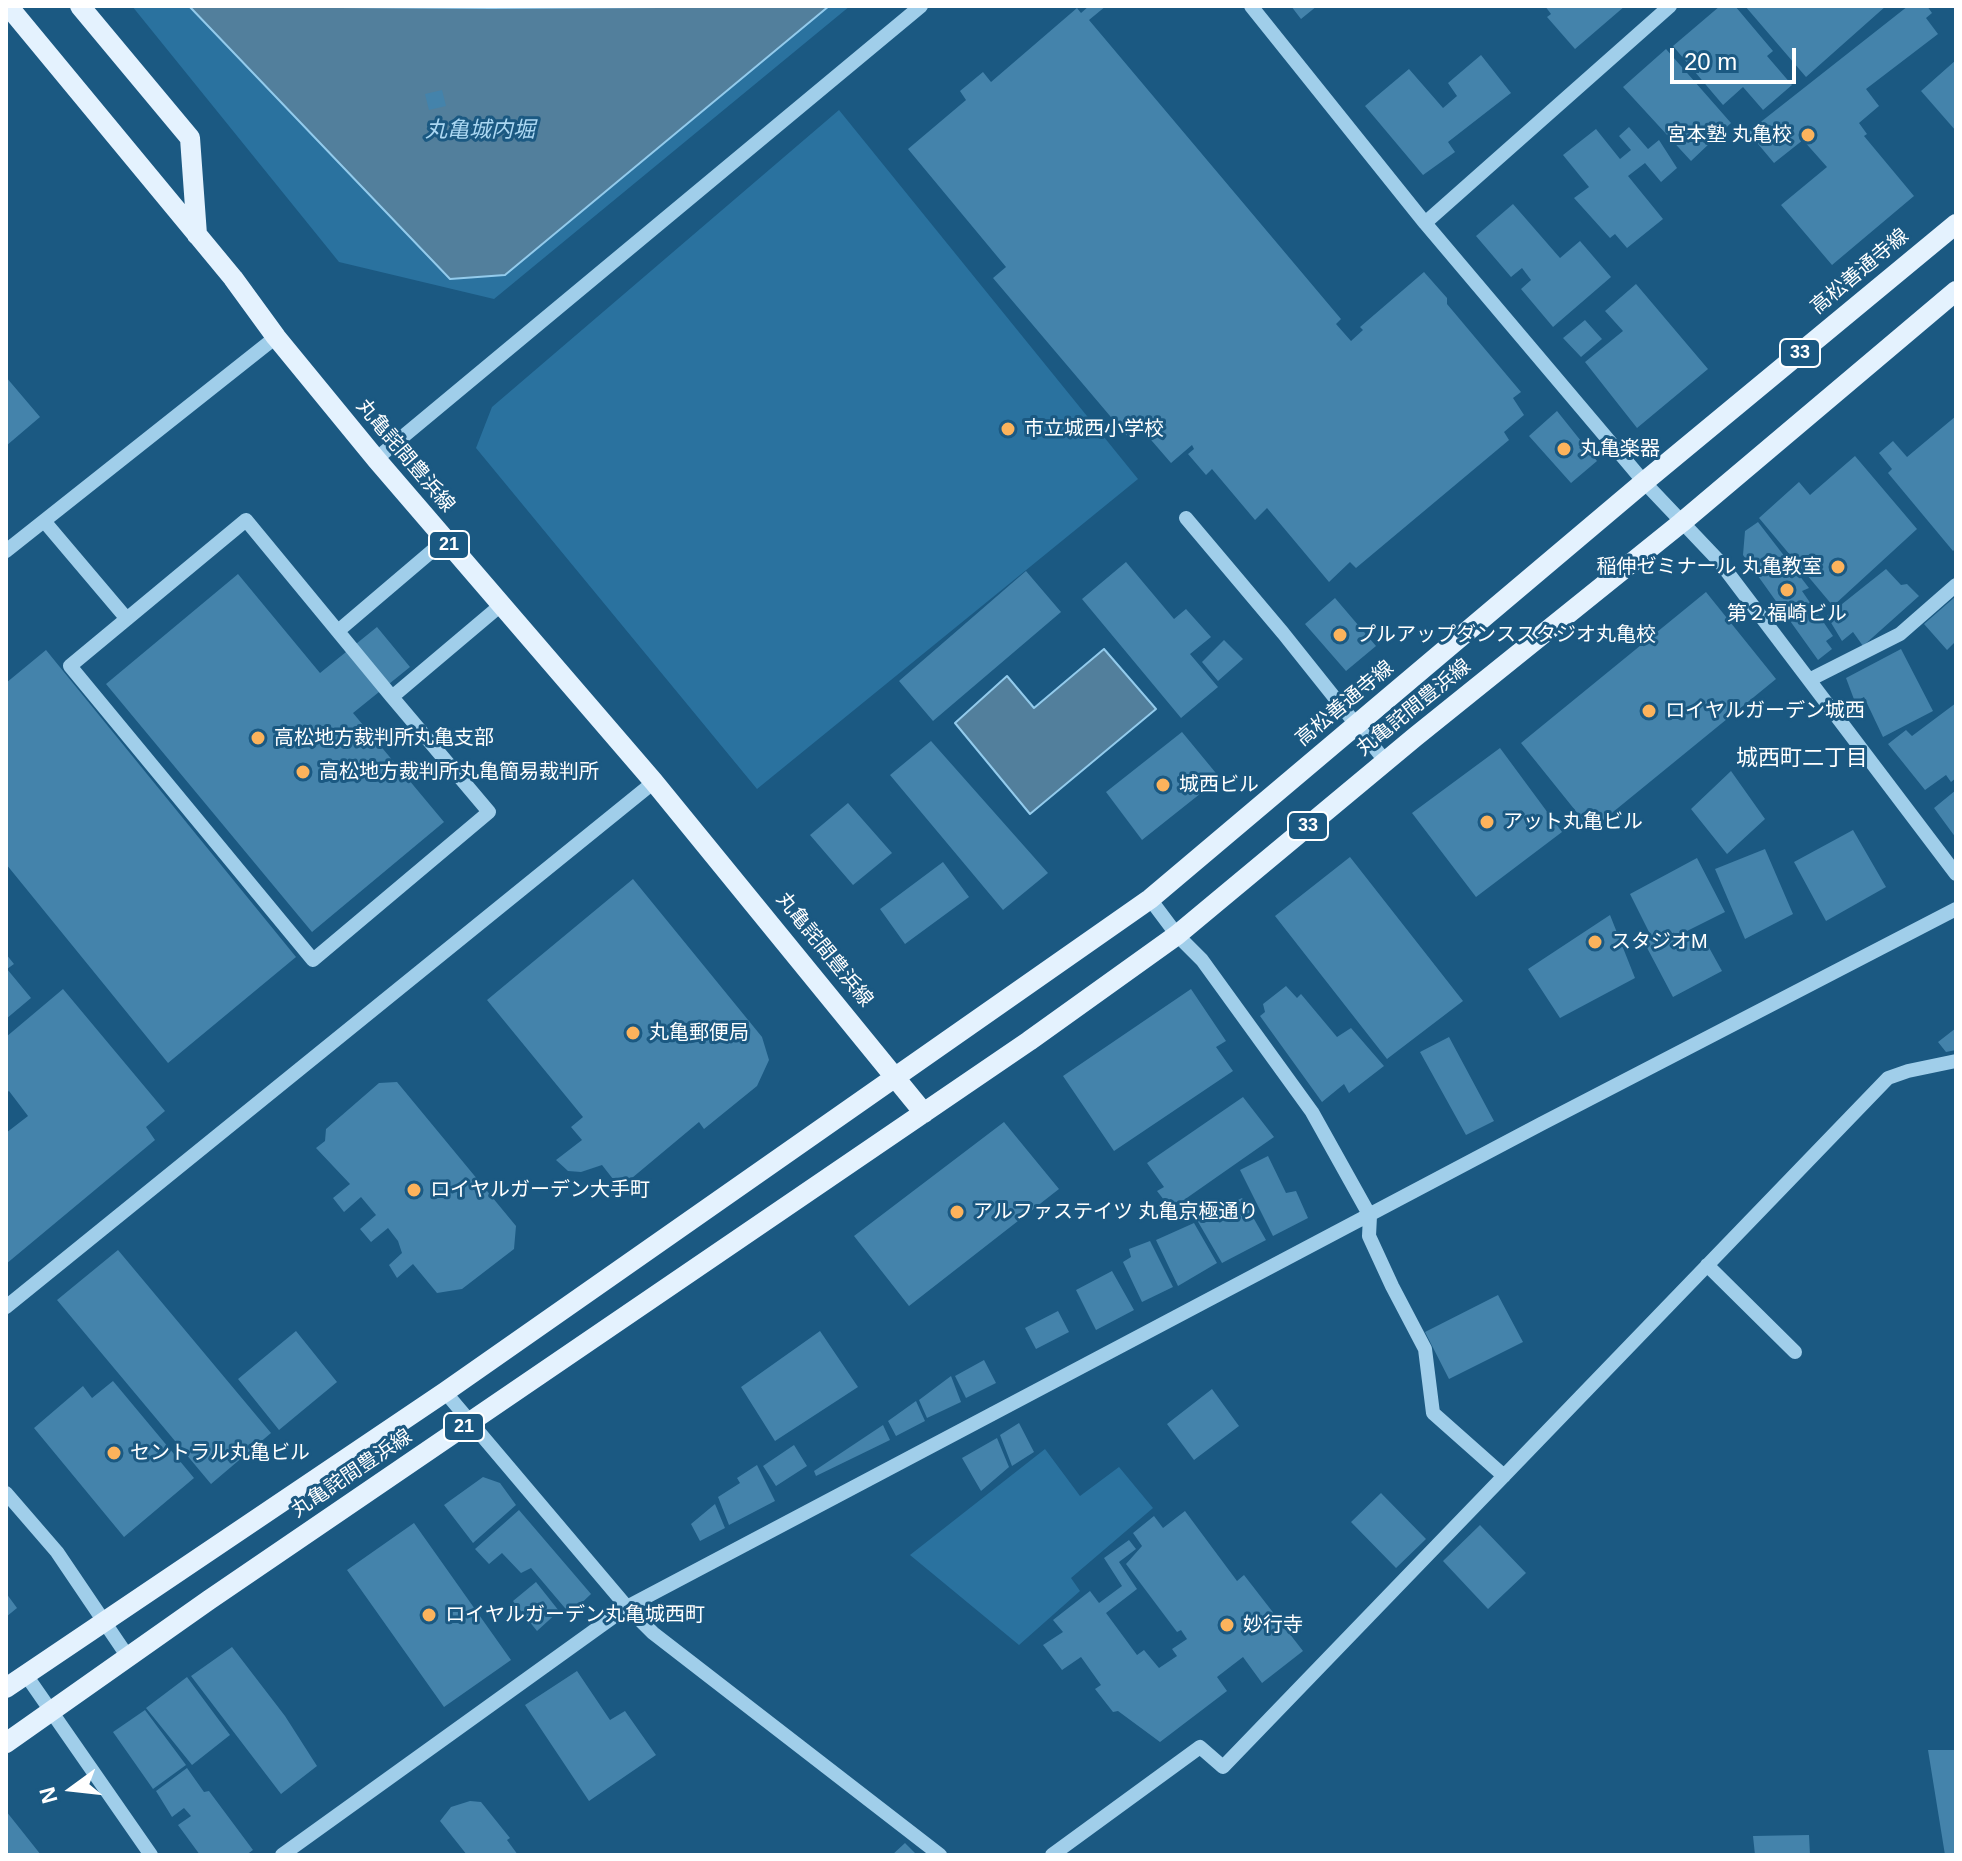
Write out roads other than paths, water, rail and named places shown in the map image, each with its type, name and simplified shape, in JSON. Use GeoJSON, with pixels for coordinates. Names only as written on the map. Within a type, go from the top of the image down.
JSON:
{"type":"FeatureCollection","features":[{"type":"Feature","properties":{"kind":"main road","name":"丸亀詫間豊浜線"},"geometry":{"type":"LineString","coordinates":[[8,6],[376,459],[654,782],[924,1113]]}},
{"type":"Feature","properties":{"kind":"main road"},"geometry":{"type":"LineString","coordinates":[[80,6],[190,138],[197,235]]}},
{"type":"Feature","properties":{"kind":"main road","name":"高松善通寺線"},"geometry":{"type":"LineString","coordinates":[[896,1077],[1150,899],[1644,482],[1956,224]]}},
{"type":"Feature","properties":{"kind":"main road","name":"丸亀詫間豊浜線"},"geometry":{"type":"LineString","coordinates":[[6,1743],[924,1113],[1177,935],[1681,523],[1956,291]]}},
{"type":"Feature","properties":{"kind":"main road","name":"丸亀詫間豊浜線"},"geometry":{"type":"LineString","coordinates":[[6,1688],[445,1392],[896,1077]]}},
{"type":"Feature","properties":{"kind":"street"},"geometry":{"type":"LineString","coordinates":[[376,459],[921,6]]}},
{"type":"Feature","properties":{"kind":"street"},"geometry":{"type":"LineString","coordinates":[[1251,6],[1425,223],[1644,482],[1719,561],[1956,874]]}},
{"type":"Feature","properties":{"kind":"street"},"geometry":{"type":"LineString","coordinates":[[1425,223],[1670,6]]}},
{"type":"Feature","properties":{"kind":"street"},"geometry":{"type":"LineString","coordinates":[[6,551],[276,337]]}},
{"type":"Feature","properties":{"kind":"street"},"geometry":{"type":"LineString","coordinates":[[1186,518],[1386,762]]}},
{"type":"Feature","properties":{"kind":"street"},"geometry":{"type":"LineString","coordinates":[[246,520],[338,631],[489,812],[313,960],[70,666],[246,520]]}},
{"type":"Feature","properties":{"kind":"street"},"geometry":{"type":"LineString","coordinates":[[44,521],[127,619]]}},
{"type":"Feature","properties":{"kind":"street"},"geometry":{"type":"LineString","coordinates":[[338,631],[445,540]]}},
{"type":"Feature","properties":{"kind":"street"},"geometry":{"type":"LineString","coordinates":[[1809,680],[1900,634],[1956,585]]}},
{"type":"Feature","properties":{"kind":"street"},"geometry":{"type":"LineString","coordinates":[[392,697],[501,605]]}},
{"type":"Feature","properties":{"kind":"street"},"geometry":{"type":"LineString","coordinates":[[6,1307],[654,782]]}},
{"type":"Feature","properties":{"kind":"street"},"geometry":{"type":"LineString","coordinates":[[1150,899],[1177,935],[1202,960],[1312,1112],[1370,1216],[1369,1236],[1425,1349],[1433,1413],[1504,1476]]}},
{"type":"Feature","properties":{"kind":"street"},"geometry":{"type":"LineString","coordinates":[[282,1855],[627,1607],[1541,1124],[1956,909]]}},
{"type":"Feature","properties":{"kind":"street"},"geometry":{"type":"LineString","coordinates":[[1052,1855],[1200,1747],[1223,1767],[1888,1078],[1956,1061]]}},
{"type":"Feature","properties":{"kind":"street"},"geometry":{"type":"LineString","coordinates":[[1707,1265],[1795,1352]]}},
{"type":"Feature","properties":{"kind":"street"},"geometry":{"type":"LineString","coordinates":[[445,1392],[627,1607],[653,1633],[940,1855]]}},
{"type":"Feature","properties":{"kind":"street"},"geometry":{"type":"LineString","coordinates":[[6,1493],[57,1552],[128,1657]]}},
{"type":"Feature","properties":{"kind":"street"},"geometry":{"type":"LineString","coordinates":[[26,1675],[151,1855]]}},
{"type":"Feature","properties":{"kind":"water","name":"丸亀城内堀"},"geometry":{"type":"Polygon","coordinates":[[[189,6],[829,6],[505,275],[450,279],[189,6]]]}},
{"type":"Feature","properties":{"kind":"water"},"geometry":{"type":"Polygon","coordinates":[[[1104,649],[1156,709],[1030,814],[955,723],[1007,676],[1034,708],[1104,649]]]}},
{"type":"Feature","properties":{"kind":"place","name":"宮本塾 丸亀校"},"geometry":{"type":"Point","coordinates":[1808,135]}},
{"type":"Feature","properties":{"kind":"place","name":"市立城西小学校"},"geometry":{"type":"Point","coordinates":[1008,429]}},
{"type":"Feature","properties":{"kind":"place","name":"丸亀楽器"},"geometry":{"type":"Point","coordinates":[1564,449]}},
{"type":"Feature","properties":{"kind":"place","name":"稲伸ゼミナール 丸亀教室"},"geometry":{"type":"Point","coordinates":[1838,567]}},
{"type":"Feature","properties":{"kind":"place","name":"第２福崎ビル"},"geometry":{"type":"Point","coordinates":[1787,590]}},
{"type":"Feature","properties":{"kind":"place","name":"プルアップダンススタジオ丸亀校"},"geometry":{"type":"Point","coordinates":[1340,635]}},
{"type":"Feature","properties":{"kind":"place","name":"ロイヤルガーデン城西"},"geometry":{"type":"Point","coordinates":[1649,711]}},
{"type":"Feature","properties":{"kind":"place","name":"高松地方裁判所丸亀支部"},"geometry":{"type":"Point","coordinates":[258,738]}},
{"type":"Feature","properties":{"kind":"place","name":"高松地方裁判所丸亀簡易裁判所"},"geometry":{"type":"Point","coordinates":[303,772]}},
{"type":"Feature","properties":{"kind":"place","name":"城西ビル"},"geometry":{"type":"Point","coordinates":[1163,785]}},
{"type":"Feature","properties":{"kind":"place","name":"アット丸亀ビル"},"geometry":{"type":"Point","coordinates":[1487,822]}},
{"type":"Feature","properties":{"kind":"place","name":"スタジオM"},"geometry":{"type":"Point","coordinates":[1595,942]}},
{"type":"Feature","properties":{"kind":"place","name":"丸亀郵便局"},"geometry":{"type":"Point","coordinates":[633,1033]}},
{"type":"Feature","properties":{"kind":"place","name":"ロイヤルガーデン大手町"},"geometry":{"type":"Point","coordinates":[414,1190]}},
{"type":"Feature","properties":{"kind":"place","name":"アルファステイツ 丸亀京極通り"},"geometry":{"type":"Point","coordinates":[957,1212]}},
{"type":"Feature","properties":{"kind":"place","name":"セントラル丸亀ビル"},"geometry":{"type":"Point","coordinates":[114,1453]}},
{"type":"Feature","properties":{"kind":"place","name":"ロイヤルガーデン丸亀城西町"},"geometry":{"type":"Point","coordinates":[429,1615]}},
{"type":"Feature","properties":{"kind":"place","name":"妙行寺"},"geometry":{"type":"Point","coordinates":[1227,1625]}},
{"type":"Feature","properties":{"kind":"district","name":"城西町二丁目"},"geometry":{"type":"Point","coordinates":[1802,759]}}]}
